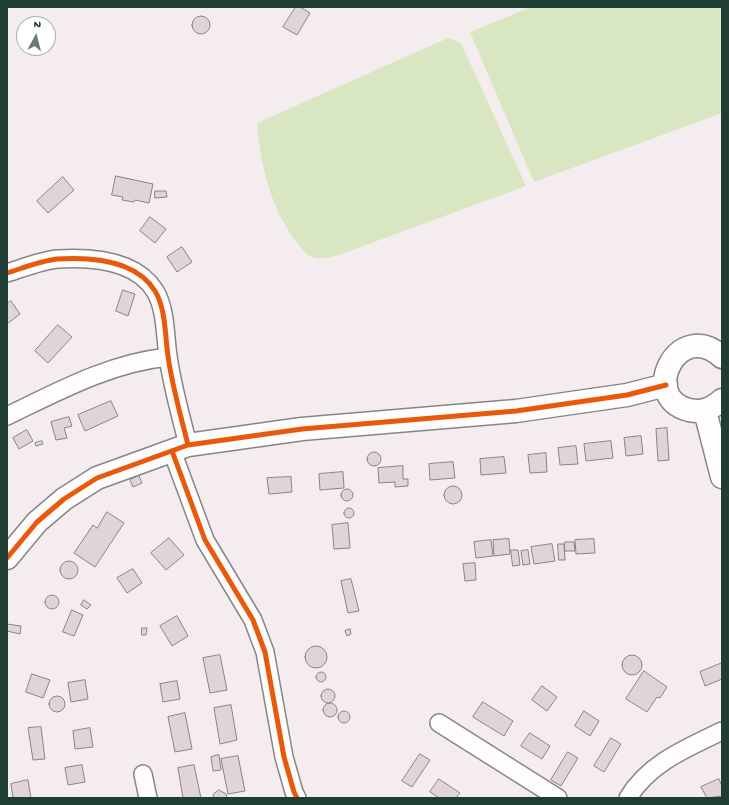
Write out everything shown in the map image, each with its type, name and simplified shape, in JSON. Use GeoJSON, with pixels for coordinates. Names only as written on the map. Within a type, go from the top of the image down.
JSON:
{"type":"FeatureCollection","features":[{"type":"Feature","properties":{"kind":"street"},"geometry":{"type":"LineString","coordinates":[[7,273],[55,259],[92,259],[134,270],[147,280],[156,292],[165,323],[180,448],[205,540],[253,620],[265,652],[284,756],[297,798]]}},
{"type":"Feature","properties":{"kind":"street"},"geometry":{"type":"LineString","coordinates":[[722,357],[714,351],[705,348],[687,348],[672,359],[667,367],[666,385],[669,395],[684,409],[694,412],[713,405],[722,477]]}},
{"type":"Feature","properties":{"kind":"street"},"geometry":{"type":"LineString","coordinates":[[7,416],[91,376],[142,359],[168,357]]}},
{"type":"Feature","properties":{"kind":"street"},"geometry":{"type":"LineString","coordinates":[[7,558],[37,522],[64,499],[97,478],[180,448],[302,429],[516,411],[626,395],[666,385]]}},
{"type":"Feature","properties":{"kind":"street"},"geometry":{"type":"LineString","coordinates":[[439,723],[558,798]]}},
{"type":"Feature","properties":{"kind":"street"},"geometry":{"type":"LineString","coordinates":[[628,798],[633,790],[655,767],[679,751],[722,731]]}},
{"type":"Feature","properties":{"kind":"street"},"geometry":{"type":"LineString","coordinates":[[143,774],[148,798]]}},
{"type":"Feature","properties":{"kind":"green space"},"geometry":{"type":"Polygon","coordinates":[[[531,7],[722,7],[722,113],[534,182],[470,32],[531,7]]]}},
{"type":"Feature","properties":{"kind":"green space"},"geometry":{"type":"Polygon","coordinates":[[[448,38],[461,43],[526,186],[336,256],[315,258],[309,256],[300,247],[286,226],[273,198],[264,169],[257,123],[448,38]]]}},
{"type":"Feature","properties":{"kind":"building"},"geometry":{"type":"Polygon","coordinates":[[[296,7],[300,7],[310,13],[297,35],[283,27],[296,7]]]}},
{"type":"Feature","properties":{"kind":"building"},"geometry":{"type":"Polygon","coordinates":[[[201,16],[207,19],[210,25],[207,31],[201,34],[195,31],[192,25],[195,19],[201,16]]]}},
{"type":"Feature","properties":{"kind":"building"},"geometry":{"type":"Polygon","coordinates":[[[116,176],[153,184],[149,203],[135,200],[134,202],[122,200],[123,197],[112,195],[116,176]]]}},
{"type":"Feature","properties":{"kind":"building"},"geometry":{"type":"Polygon","coordinates":[[[63,177],[74,190],[48,213],[37,201],[63,177]]]}},
{"type":"Feature","properties":{"kind":"building"},"geometry":{"type":"Polygon","coordinates":[[[155,191],[166,191],[167,197],[155,198],[155,191]]]}},
{"type":"Feature","properties":{"kind":"building"},"geometry":{"type":"Polygon","coordinates":[[[150,217],[166,229],[155,243],[140,231],[150,217]]]}},
{"type":"Feature","properties":{"kind":"building"},"geometry":{"type":"Polygon","coordinates":[[[182,247],[192,262],[177,272],[167,257],[182,247]]]}},
{"type":"Feature","properties":{"kind":"building"},"geometry":{"type":"Polygon","coordinates":[[[123,290],[135,294],[128,316],[116,311],[123,290]]]}},
{"type":"Feature","properties":{"kind":"building"},"geometry":{"type":"Polygon","coordinates":[[[11,301],[20,314],[7,324],[7,304],[11,301]]]}},
{"type":"Feature","properties":{"kind":"building"},"geometry":{"type":"Polygon","coordinates":[[[58,325],[72,337],[48,363],[35,351],[58,325]]]}},
{"type":"Feature","properties":{"kind":"building"},"geometry":{"type":"Polygon","coordinates":[[[111,401],[118,416],[85,431],[78,415],[111,401]]]}},
{"type":"Feature","properties":{"kind":"building"},"geometry":{"type":"Polygon","coordinates":[[[69,417],[72,426],[64,428],[67,438],[56,440],[51,422],[69,417]]]}},
{"type":"Feature","properties":{"kind":"building"},"geometry":{"type":"Polygon","coordinates":[[[667,428],[669,460],[658,461],[656,429],[667,428]]]}},
{"type":"Feature","properties":{"kind":"building"},"geometry":{"type":"Polygon","coordinates":[[[27,430],[33,441],[19,449],[13,438],[27,430]]]}},
{"type":"Feature","properties":{"kind":"building"},"geometry":{"type":"Polygon","coordinates":[[[641,436],[643,454],[626,456],[624,438],[641,436]]]}},
{"type":"Feature","properties":{"kind":"building"},"geometry":{"type":"Polygon","coordinates":[[[42,441],[43,444],[36,446],[35,443],[42,441]]]}},
{"type":"Feature","properties":{"kind":"building"},"geometry":{"type":"Polygon","coordinates":[[[611,441],[613,458],[586,461],[584,444],[611,441]]]}},
{"type":"Feature","properties":{"kind":"building"},"geometry":{"type":"Polygon","coordinates":[[[576,446],[578,464],[560,465],[558,448],[576,446]]]}},
{"type":"Feature","properties":{"kind":"building"},"geometry":{"type":"Polygon","coordinates":[[[374,452],[379,454],[381,459],[379,464],[374,466],[369,464],[367,459],[369,454],[374,452]]]}},
{"type":"Feature","properties":{"kind":"building"},"geometry":{"type":"Polygon","coordinates":[[[546,453],[547,472],[530,473],[528,455],[546,453]]]}},
{"type":"Feature","properties":{"kind":"building"},"geometry":{"type":"Polygon","coordinates":[[[504,457],[506,473],[481,475],[480,459],[504,457]]]}},
{"type":"Feature","properties":{"kind":"building"},"geometry":{"type":"Polygon","coordinates":[[[453,462],[455,478],[430,480],[429,464],[453,462]]]}},
{"type":"Feature","properties":{"kind":"building"},"geometry":{"type":"Polygon","coordinates":[[[403,466],[403,479],[408,479],[408,486],[395,487],[395,482],[379,483],[378,468],[403,466]]]}},
{"type":"Feature","properties":{"kind":"building"},"geometry":{"type":"Polygon","coordinates":[[[343,472],[344,488],[320,490],[319,474],[343,472]]]}},
{"type":"Feature","properties":{"kind":"building"},"geometry":{"type":"Polygon","coordinates":[[[139,476],[142,483],[133,487],[130,480],[139,476]]]}},
{"type":"Feature","properties":{"kind":"building"},"geometry":{"type":"Polygon","coordinates":[[[291,477],[292,492],[269,494],[267,478],[291,477]]]}},
{"type":"Feature","properties":{"kind":"building"},"geometry":{"type":"Polygon","coordinates":[[[453,486],[459,489],[462,495],[459,501],[453,504],[447,501],[444,495],[447,489],[453,486]]]}},
{"type":"Feature","properties":{"kind":"building"},"geometry":{"type":"Polygon","coordinates":[[[345,489],[349,489],[353,495],[349,501],[345,501],[341,497],[341,493],[345,489]]]}},
{"type":"Feature","properties":{"kind":"building"},"geometry":{"type":"Polygon","coordinates":[[[347,508],[351,508],[354,513],[351,518],[347,518],[344,515],[344,511],[347,508]]]}},
{"type":"Feature","properties":{"kind":"building"},"geometry":{"type":"Polygon","coordinates":[[[107,512],[124,523],[95,567],[74,553],[93,525],[97,528],[107,512]]]}},
{"type":"Feature","properties":{"kind":"building"},"geometry":{"type":"Polygon","coordinates":[[[348,523],[350,548],[334,549],[332,525],[348,523]]]}},
{"type":"Feature","properties":{"kind":"building"},"geometry":{"type":"Polygon","coordinates":[[[169,538],[184,555],[166,570],[151,553],[169,538]]]}},
{"type":"Feature","properties":{"kind":"building"},"geometry":{"type":"Polygon","coordinates":[[[509,539],[510,554],[494,556],[493,540],[509,539]]]}},
{"type":"Feature","properties":{"kind":"building"},"geometry":{"type":"Polygon","coordinates":[[[594,539],[595,553],[576,554],[575,540],[594,539]]]}},
{"type":"Feature","properties":{"kind":"building"},"geometry":{"type":"Polygon","coordinates":[[[491,540],[493,556],[476,558],[474,542],[491,540]]]}},
{"type":"Feature","properties":{"kind":"building"},"geometry":{"type":"Polygon","coordinates":[[[565,542],[574,542],[575,551],[565,551],[565,542]]]}},
{"type":"Feature","properties":{"kind":"building"},"geometry":{"type":"Polygon","coordinates":[[[552,544],[555,561],[534,564],[531,547],[552,544]]]}},
{"type":"Feature","properties":{"kind":"building"},"geometry":{"type":"Polygon","coordinates":[[[558,544],[564,544],[565,560],[559,560],[558,544]]]}},
{"type":"Feature","properties":{"kind":"building"},"geometry":{"type":"Polygon","coordinates":[[[511,550],[518,550],[520,565],[513,566],[511,550]]]}},
{"type":"Feature","properties":{"kind":"building"},"geometry":{"type":"Polygon","coordinates":[[[528,550],[530,564],[523,565],[521,551],[528,550]]]}},
{"type":"Feature","properties":{"kind":"building"},"geometry":{"type":"Polygon","coordinates":[[[69,561],[75,564],[78,570],[75,576],[69,579],[63,576],[60,570],[63,564],[69,561]]]}},
{"type":"Feature","properties":{"kind":"building"},"geometry":{"type":"Polygon","coordinates":[[[475,563],[476,580],[465,581],[463,564],[475,563]]]}},
{"type":"Feature","properties":{"kind":"building"},"geometry":{"type":"Polygon","coordinates":[[[133,569],[142,583],[127,593],[117,578],[133,569]]]}},
{"type":"Feature","properties":{"kind":"building"},"geometry":{"type":"Polygon","coordinates":[[[351,579],[359,611],[348,613],[341,581],[351,579]]]}},
{"type":"Feature","properties":{"kind":"building"},"geometry":{"type":"Polygon","coordinates":[[[52,595],[57,597],[59,602],[57,607],[52,609],[47,607],[45,602],[47,597],[52,595]]]}},
{"type":"Feature","properties":{"kind":"building"},"geometry":{"type":"Polygon","coordinates":[[[84,600],[91,605],[87,609],[81,605],[84,600]]]}},
{"type":"Feature","properties":{"kind":"building"},"geometry":{"type":"Polygon","coordinates":[[[72,610],[83,615],[74,636],[63,632],[72,610]]]}},
{"type":"Feature","properties":{"kind":"building"},"geometry":{"type":"Polygon","coordinates":[[[177,616],[188,636],[172,646],[160,626],[177,616]]]}},
{"type":"Feature","properties":{"kind":"building"},"geometry":{"type":"Polygon","coordinates":[[[7,624],[21,626],[20,634],[7,631],[7,624]]]}},
{"type":"Feature","properties":{"kind":"building"},"geometry":{"type":"Polygon","coordinates":[[[142,628],[147,628],[146,635],[142,635],[142,628]]]}},
{"type":"Feature","properties":{"kind":"building"},"geometry":{"type":"Polygon","coordinates":[[[350,629],[351,634],[347,636],[345,631],[350,629]]]}},
{"type":"Feature","properties":{"kind":"building"},"geometry":{"type":"Polygon","coordinates":[[[316,646],[324,649],[327,657],[324,665],[316,668],[308,665],[305,657],[308,649],[316,646]]]}},
{"type":"Feature","properties":{"kind":"building"},"geometry":{"type":"Polygon","coordinates":[[[220,655],[227,690],[210,693],[203,658],[220,655]]]}},
{"type":"Feature","properties":{"kind":"building"},"geometry":{"type":"Polygon","coordinates":[[[632,655],[639,658],[642,665],[639,672],[632,675],[625,672],[622,665],[625,658],[632,655]]]}},
{"type":"Feature","properties":{"kind":"building"},"geometry":{"type":"Polygon","coordinates":[[[722,663],[722,679],[705,686],[700,672],[722,663]]]}},
{"type":"Feature","properties":{"kind":"building"},"geometry":{"type":"Polygon","coordinates":[[[644,671],[667,687],[660,698],[657,697],[647,712],[626,699],[644,671]]]}},
{"type":"Feature","properties":{"kind":"building"},"geometry":{"type":"Polygon","coordinates":[[[319,672],[323,672],[326,677],[323,682],[319,682],[316,679],[316,675],[319,672]]]}},
{"type":"Feature","properties":{"kind":"building"},"geometry":{"type":"Polygon","coordinates":[[[32,674],[50,680],[43,698],[26,692],[32,674]]]}},
{"type":"Feature","properties":{"kind":"building"},"geometry":{"type":"Polygon","coordinates":[[[85,680],[88,699],[71,702],[68,683],[85,680]]]}},
{"type":"Feature","properties":{"kind":"building"},"geometry":{"type":"Polygon","coordinates":[[[177,681],[180,699],[163,702],[160,684],[177,681]]]}},
{"type":"Feature","properties":{"kind":"building"},"geometry":{"type":"Polygon","coordinates":[[[542,686],[557,697],[547,711],[532,700],[542,686]]]}},
{"type":"Feature","properties":{"kind":"building"},"geometry":{"type":"Polygon","coordinates":[[[328,689],[333,691],[335,696],[333,701],[328,703],[323,701],[321,696],[323,691],[328,689]]]}},
{"type":"Feature","properties":{"kind":"building"},"geometry":{"type":"Polygon","coordinates":[[[57,696],[63,698],[65,704],[63,710],[57,712],[51,710],[49,704],[51,698],[57,696]]]}},
{"type":"Feature","properties":{"kind":"building"},"geometry":{"type":"Polygon","coordinates":[[[483,702],[513,721],[504,736],[473,717],[483,702]]]}},
{"type":"Feature","properties":{"kind":"building"},"geometry":{"type":"Polygon","coordinates":[[[327,703],[333,703],[337,707],[337,713],[333,717],[327,717],[323,713],[323,707],[327,703]]]}},
{"type":"Feature","properties":{"kind":"building"},"geometry":{"type":"Polygon","coordinates":[[[231,705],[237,740],[220,744],[214,708],[231,705]]]}},
{"type":"Feature","properties":{"kind":"building"},"geometry":{"type":"Polygon","coordinates":[[[342,711],[346,711],[350,717],[346,723],[342,723],[338,719],[338,715],[342,711]]]}},
{"type":"Feature","properties":{"kind":"building"},"geometry":{"type":"Polygon","coordinates":[[[584,711],[599,721],[590,736],[575,726],[584,711]]]}},
{"type":"Feature","properties":{"kind":"building"},"geometry":{"type":"Polygon","coordinates":[[[185,713],[192,749],[175,752],[168,717],[185,713]]]}},
{"type":"Feature","properties":{"kind":"building"},"geometry":{"type":"Polygon","coordinates":[[[41,727],[45,759],[33,760],[28,728],[41,727]]]}},
{"type":"Feature","properties":{"kind":"building"},"geometry":{"type":"Polygon","coordinates":[[[90,728],[93,747],[75,749],[73,731],[90,728]]]}},
{"type":"Feature","properties":{"kind":"building"},"geometry":{"type":"Polygon","coordinates":[[[530,733],[550,746],[542,759],[521,746],[530,733]]]}},
{"type":"Feature","properties":{"kind":"building"},"geometry":{"type":"Polygon","coordinates":[[[611,738],[621,744],[604,772],[594,766],[611,738]]]}},
{"type":"Feature","properties":{"kind":"building"},"geometry":{"type":"Polygon","coordinates":[[[568,752],[578,758],[561,786],[551,780],[568,752]]]}},
{"type":"Feature","properties":{"kind":"building"},"geometry":{"type":"Polygon","coordinates":[[[420,754],[430,760],[412,787],[402,781],[420,754]]]}},
{"type":"Feature","properties":{"kind":"building"},"geometry":{"type":"Polygon","coordinates":[[[219,755],[221,770],[213,771],[211,757],[219,755]]]}},
{"type":"Feature","properties":{"kind":"building"},"geometry":{"type":"Polygon","coordinates":[[[238,756],[245,791],[228,794],[221,759],[238,756]]]}},
{"type":"Feature","properties":{"kind":"building"},"geometry":{"type":"Polygon","coordinates":[[[82,765],[85,782],[68,785],[65,768],[82,765]]]}},
{"type":"Feature","properties":{"kind":"building"},"geometry":{"type":"Polygon","coordinates":[[[194,765],[201,798],[183,798],[178,768],[194,765]]]}},
{"type":"Feature","properties":{"kind":"building"},"geometry":{"type":"Polygon","coordinates":[[[439,779],[460,793],[456,798],[439,798],[430,792],[439,779]]]}},
{"type":"Feature","properties":{"kind":"building"},"geometry":{"type":"Polygon","coordinates":[[[719,779],[722,786],[722,796],[707,798],[701,787],[719,779]]]}},
{"type":"Feature","properties":{"kind":"building"},"geometry":{"type":"Polygon","coordinates":[[[28,780],[31,798],[13,798],[11,784],[28,780]]]}},
{"type":"Feature","properties":{"kind":"building"},"geometry":{"type":"Polygon","coordinates":[[[219,790],[226,794],[227,798],[214,798],[213,795],[219,790]]]}},
{"type":"Feature","properties":{"kind":"cycle path"},"geometry":{"type":"LineString","coordinates":[[7,273],[51,260],[84,259],[98,260],[124,267],[147,281],[159,298],[163,314],[172,378],[188,445]]}},
{"type":"Feature","properties":{"kind":"cycle path"},"geometry":{"type":"LineString","coordinates":[[7,558],[37,522],[64,499],[97,478],[188,445],[302,429],[516,411],[627,395],[666,385]]}},
{"type":"Feature","properties":{"kind":"cycle path"},"geometry":{"type":"LineString","coordinates":[[172,451],[205,540],[253,620],[265,652],[284,757],[297,798]]}}]}
